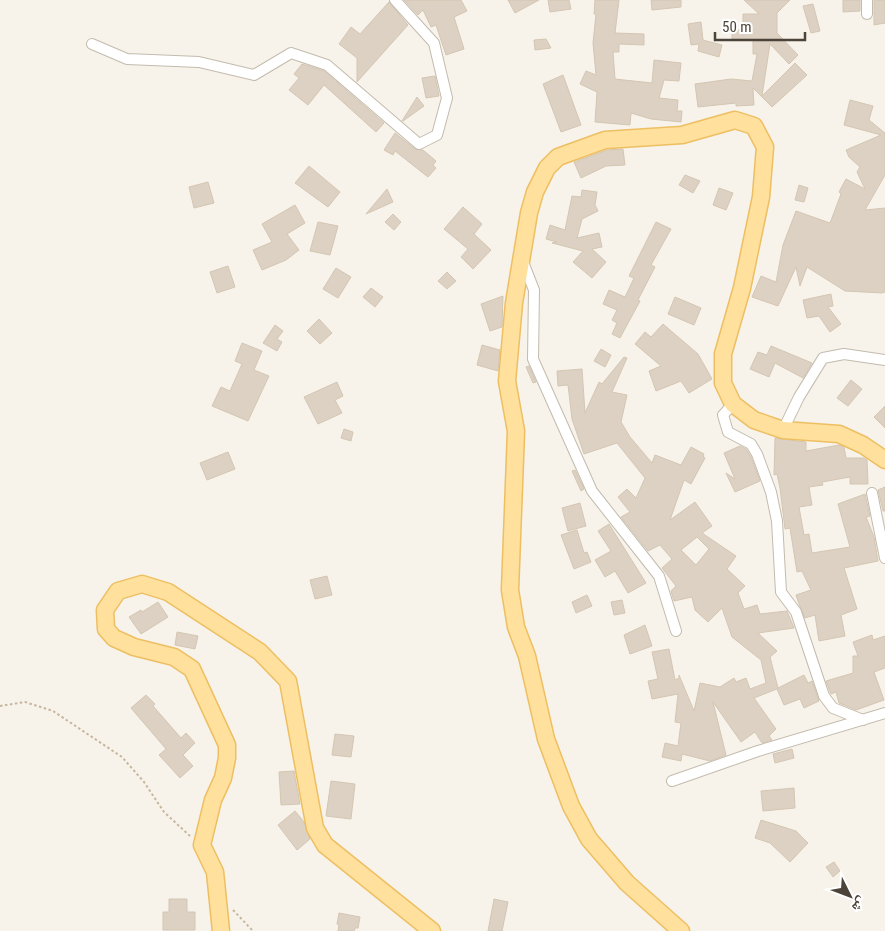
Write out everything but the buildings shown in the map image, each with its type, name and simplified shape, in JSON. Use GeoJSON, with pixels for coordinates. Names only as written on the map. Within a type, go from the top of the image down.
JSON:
{"type":"FeatureCollection","features":[{"type":"Feature","properties":{"kind":"main road"},"geometry":{"type":"LineString","coordinates":[[681,931],[627,883],[589,839],[580,823],[571,806],[546,739],[527,656],[516,627],[510,590],[516,430],[507,381],[514,303],[522,259],[535,192],[548,168],[558,158],[605,140],[682,135],[735,120],[754,126],[765,147],[761,197],[742,288],[723,354],[723,383],[733,404],[754,420],[783,430],[839,434],[863,445],[885,460]]}},
{"type":"Feature","properties":{"kind":"main road"},"geometry":{"type":"LineString","coordinates":[[221,931],[214,872],[202,845],[212,800],[223,778],[227,745],[192,669],[174,656],[134,647],[114,638],[106,629],[105,610],[118,591],[142,584],[168,592],[260,652],[276,667],[288,682],[315,828],[325,845],[432,931]]}},
{"type":"Feature","properties":{"kind":"street"},"geometry":{"type":"LineString","coordinates":[[92,44],[127,59],[199,62],[254,75],[290,53],[327,65],[419,144],[437,135],[447,98],[434,43],[395,0]]}},
{"type":"Feature","properties":{"kind":"street"},"geometry":{"type":"LineString","coordinates":[[867,0],[867,14]]}},
{"type":"Feature","properties":{"kind":"street"},"geometry":{"type":"LineString","coordinates":[[522,259],[534,290],[533,359],[592,491],[659,576],[676,630]]}},
{"type":"Feature","properties":{"kind":"street"},"geometry":{"type":"LineString","coordinates":[[783,430],[799,397],[823,358],[844,354],[885,360]]}},
{"type":"Feature","properties":{"kind":"street"},"geometry":{"type":"LineString","coordinates":[[733,404],[723,415],[728,432],[752,444],[771,492],[777,521],[781,592],[796,612],[824,696],[833,708],[863,720]]}},
{"type":"Feature","properties":{"kind":"street"},"geometry":{"type":"LineString","coordinates":[[872,493],[885,558]]}},
{"type":"Feature","properties":{"kind":"street"},"geometry":{"type":"LineString","coordinates":[[672,781],[885,713]]}},
{"type":"Feature","properties":{"kind":"path"},"geometry":{"type":"LineString","coordinates":[[0,706],[25,702],[53,711],[122,757],[144,782],[164,812],[202,845]]}}]}
